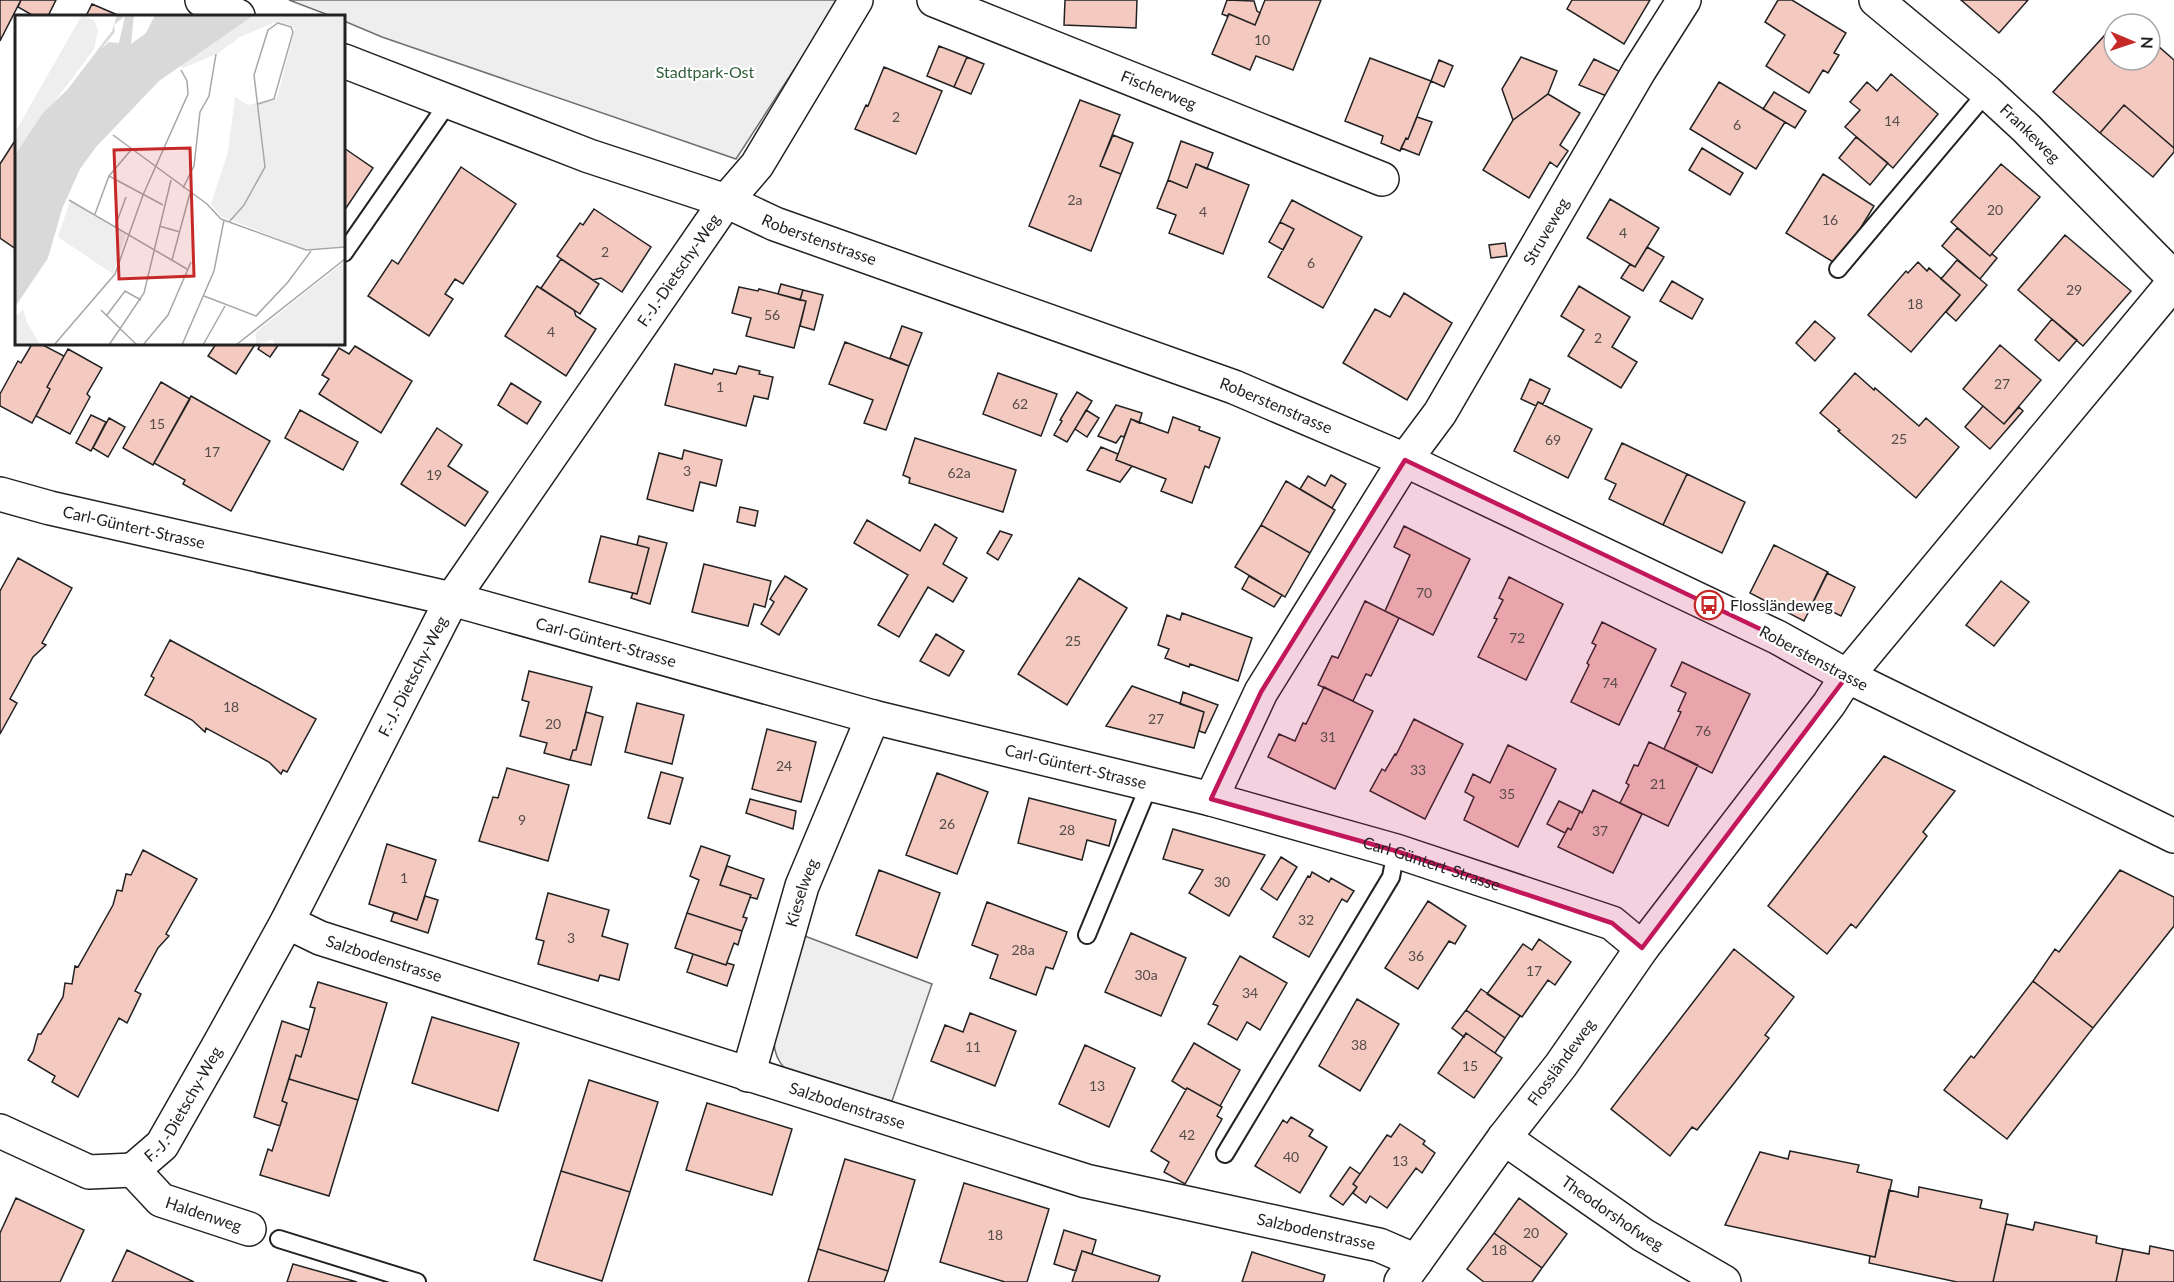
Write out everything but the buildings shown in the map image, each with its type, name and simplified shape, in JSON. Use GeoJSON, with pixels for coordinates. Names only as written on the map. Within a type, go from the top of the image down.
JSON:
{"type":"FeatureCollection","features":[{"type":"Feature","properties":{"kind":"street"},"geometry":{"type":"LineString","coordinates":[[202,0],[236,15]]}},
{"type":"Feature","properties":{"kind":"street"},"geometry":{"type":"LineString","coordinates":[[726,201],[757,165],[856,0]]}},
{"type":"Feature","properties":{"kind":"street","name":"Fischerweg"},"geometry":{"type":"LineString","coordinates":[[934,0],[1382,179]]}},
{"type":"Feature","properties":{"kind":"street","name":"Struveweg"},"geometry":{"type":"LineString","coordinates":[[1211,799],[1262,692],[1406,460],[1440,413],[1639,71],[1684,0]]}},
{"type":"Feature","properties":{"kind":"street","name":"Frankeweg"},"geometry":{"type":"LineString","coordinates":[[1876,0],[1987,92],[2026,128],[2174,280]]}},
{"type":"Feature","properties":{"kind":"street","name":"Roberstenstrasse"},"geometry":{"type":"LineString","coordinates":[[345,61],[590,156],[726,201],[775,224],[1234,387],[1406,460],[1777,637],[1847,676],[2174,836]]}},
{"type":"Feature","properties":{"kind":"street","name":"F.-J.-Dietschy-Weg"},"geometry":{"type":"LineString","coordinates":[[133,1170],[162,1145],[287,922],[452,599],[726,201]]}},
{"type":"Feature","properties":{"kind":"street","name":"Flossländeweg"},"geometry":{"type":"LineString","coordinates":[[1409,1272],[1504,1138],[1561,1065],[1642,948],[1829,704],[1847,676],[2174,280]]}},
{"type":"Feature","properties":{"kind":"street","name":"Carl-Güntert-Strasse"},"geometry":{"type":"LineString","coordinates":[[0,494],[50,508],[452,599],[873,717],[1211,799]]}},
{"type":"Feature","properties":{"kind":"street","name":"Kieselweg"},"geometry":{"type":"LineString","coordinates":[[748,1075],[802,886],[873,717]]}},
{"type":"Feature","properties":{"kind":"street","name":"Carl Güntert-Strasse"},"geometry":{"type":"LineString","coordinates":[[1211,799],[1396,851],[1612,923],[1642,948]]}},
{"type":"Feature","properties":{"kind":"street","name":"Salzbodenstrasse"},"geometry":{"type":"LineString","coordinates":[[287,922],[320,938],[1086,1181],[1379,1245],[1409,1272]]}},
{"type":"Feature","properties":{"kind":"street"},"geometry":{"type":"LineString","coordinates":[[0,1131],[89,1172],[133,1170]]}},
{"type":"Feature","properties":{"kind":"street","name":"Theodorshofweg"},"geometry":{"type":"LineString","coordinates":[[1504,1138],[1643,1235],[1724,1282]]}},
{"type":"Feature","properties":{"kind":"street","name":"Haldenweg"},"geometry":{"type":"LineString","coordinates":[[133,1170],[161,1200],[264,1234]]}},
{"type":"Feature","properties":{"kind":"lane"},"geometry":{"type":"LineString","coordinates":[[1838,269],[1987,92]]}},
{"type":"Feature","properties":{"kind":"lane"},"geometry":{"type":"LineString","coordinates":[[345,252],[448,103]]}},
{"type":"Feature","properties":{"kind":"lane"},"geometry":{"type":"LineString","coordinates":[[1087,935],[1150,783]]}},
{"type":"Feature","properties":{"kind":"lane"},"geometry":{"type":"LineString","coordinates":[[1225,1154],[1391,878],[1396,851]]}},
{"type":"Feature","properties":{"kind":"lane"},"geometry":{"type":"LineString","coordinates":[[264,1234],[417,1282]]}},
{"type":"Feature","properties":{"kind":"highlighted area"},"geometry":{"type":"Polygon","coordinates":[[[1405,460],[1777,637],[1847,676],[1642,948],[1612,923],[1396,851],[1211,799],[1261,692],[1405,460]]]}},
{"type":"Feature","properties":{"kind":"green space","name":"Stadtpark-Ost"},"geometry":{"type":"Polygon","coordinates":[[[289,0],[839,0],[736,159],[382,37],[345,21],[345,15],[328,15],[289,0]]]}},
{"type":"Feature","properties":{"kind":"green space"},"geometry":{"type":"Polygon","coordinates":[[[802,935],[932,984],[892,1101],[790,1073],[779,1060],[774,1040],[776,1026],[802,935]]]}},
{"type":"Feature","properties":{"kind":"place","name":"Flossländeweg"},"geometry":{"type":"Point","coordinates":[1709,605]}}]}
